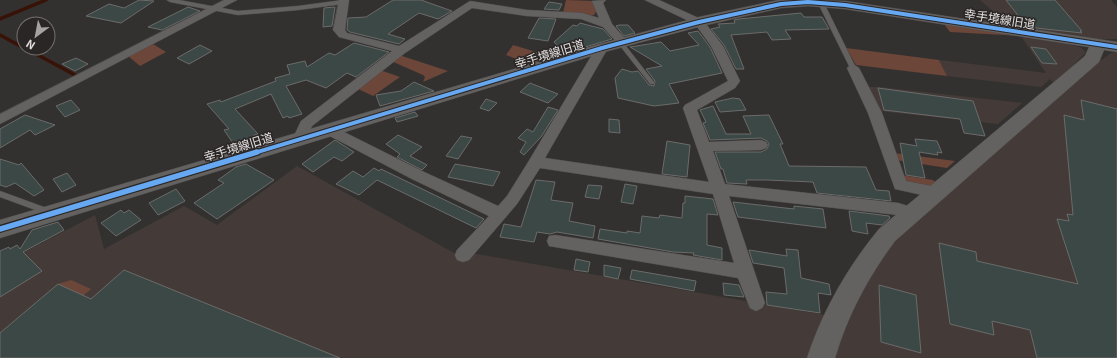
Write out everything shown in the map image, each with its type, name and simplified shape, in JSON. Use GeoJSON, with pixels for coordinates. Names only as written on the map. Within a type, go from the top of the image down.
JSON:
{"type":"FeatureCollection","features":[{"type":"Feature","properties":{"kind":"street"},"geometry":{"type":"LineString","coordinates":[[0,120],[232,0]]}},
{"type":"Feature","properties":{"kind":"street"},"geometry":{"type":"LineString","coordinates":[[601,0],[597,1],[607,25],[621,42]]}},
{"type":"Feature","properties":{"kind":"street"},"geometry":{"type":"LineString","coordinates":[[650,0],[699,22],[718,46],[734,81],[731,85],[690,108],[719,189],[756,303]]}},
{"type":"Feature","properties":{"kind":"street"},"geometry":{"type":"LineString","coordinates":[[344,1],[339,30],[343,35],[401,50]]}},
{"type":"Feature","properties":{"kind":"street","name":"幸手境線旧道"},"geometry":{"type":"LineString","coordinates":[[0,229],[621,42],[699,22],[781,4],[813,2],[955,21],[1108,46]]}},
{"type":"Feature","properties":{"kind":"street"},"geometry":{"type":"LineString","coordinates":[[300,138],[306,124],[401,50],[470,4],[527,13],[582,16],[607,25]]}},
{"type":"Feature","properties":{"kind":"street"},"geometry":{"type":"LineString","coordinates":[[821,358],[837,316],[868,258],[887,235],[1108,46]]}},
{"type":"Feature","properties":{"kind":"street"},"geometry":{"type":"LineString","coordinates":[[463,255],[512,200],[536,162],[602,48]]}},
{"type":"Feature","properties":{"kind":"street"},"geometry":{"type":"LineString","coordinates":[[853,68],[875,113],[900,185],[904,203],[912,213]]}},
{"type":"Feature","properties":{"kind":"street"},"geometry":{"type":"LineString","coordinates":[[328,130],[417,175],[500,214]]}},
{"type":"Feature","properties":{"kind":"street"},"geometry":{"type":"LineString","coordinates":[[704,147],[761,145]]}},
{"type":"Feature","properties":{"kind":"street"},"geometry":{"type":"LineString","coordinates":[[536,162],[719,189],[898,209],[912,213]]}},
{"type":"Feature","properties":{"kind":"street"},"geometry":{"type":"LineString","coordinates":[[900,185],[936,192]]}},
{"type":"Feature","properties":{"kind":"street"},"geometry":{"type":"LineString","coordinates":[[556,241],[745,272]]}},
{"type":"Feature","properties":{"kind":"lane"},"geometry":{"type":"LineString","coordinates":[[170,0],[238,13],[258,12],[344,1]]}},
{"type":"Feature","properties":{"kind":"lane"},"geometry":{"type":"LineString","coordinates":[[813,2],[853,68]]}},
{"type":"Feature","properties":{"kind":"lane"},"geometry":{"type":"LineString","coordinates":[[621,42],[652,83]]}},
{"type":"Feature","properties":{"kind":"lane"},"geometry":{"type":"LineString","coordinates":[[0,194],[52,213]]}},
{"type":"Feature","properties":{"kind":"shaded area"},"geometry":{"type":"Polygon","coordinates":[[[566,0],[594,1],[598,9],[594,15],[590,16],[563,13],[566,0]]]}},
{"type":"Feature","properties":{"kind":"shaded area"},"geometry":{"type":"Polygon","coordinates":[[[980,0],[1111,0],[1117,7],[1117,39],[1090,39],[962,19],[997,20],[994,12],[980,0]]]}},
{"type":"Feature","properties":{"kind":"shaded area"},"geometry":{"type":"Polygon","coordinates":[[[944,24],[1021,36],[950,32],[944,24]]]}},
{"type":"Feature","properties":{"kind":"shaded area"},"geometry":{"type":"Polygon","coordinates":[[[1021,36],[1068,44],[1080,47],[1086,52],[1055,84],[1050,79],[1041,87],[947,76],[939,60],[1046,73],[1021,36]]]}},
{"type":"Feature","properties":{"kind":"shaded area"},"geometry":{"type":"Polygon","coordinates":[[[153,44],[166,52],[140,66],[128,56],[153,44]]]}},
{"type":"Feature","properties":{"kind":"shaded area"},"geometry":{"type":"Polygon","coordinates":[[[513,45],[556,58],[532,65],[506,55],[513,45]]]}},
{"type":"Feature","properties":{"kind":"shaded area"},"geometry":{"type":"Polygon","coordinates":[[[846,48],[939,60],[947,76],[856,65],[846,48]]]}},
{"type":"Feature","properties":{"kind":"shaded area"},"geometry":{"type":"Polygon","coordinates":[[[1117,52],[1117,358],[834,358],[861,292],[887,251],[899,237],[1100,61],[1111,53],[1117,52]]]}},
{"type":"Feature","properties":{"kind":"shaded area"},"geometry":{"type":"Polygon","coordinates":[[[399,55],[448,71],[423,82],[425,77],[423,75],[391,61],[399,55]]]}},
{"type":"Feature","properties":{"kind":"shaded area"},"geometry":{"type":"Polygon","coordinates":[[[380,70],[400,77],[373,96],[356,88],[380,70]]]}},
{"type":"Feature","properties":{"kind":"shaded area"},"geometry":{"type":"Polygon","coordinates":[[[866,87],[879,87],[1022,103],[998,124],[879,111],[866,87]]]}},
{"type":"Feature","properties":{"kind":"shaded area"},"geometry":{"type":"Polygon","coordinates":[[[894,153],[955,161],[947,168],[896,160],[894,153]]]}},
{"type":"Feature","properties":{"kind":"shaded area"},"geometry":{"type":"Polygon","coordinates":[[[297,166],[465,259],[471,253],[825,315],[809,358],[0,358],[0,265],[95,215],[104,249],[184,206],[217,225],[297,166]]]}},
{"type":"Feature","properties":{"kind":"shaded area"},"geometry":{"type":"Polygon","coordinates":[[[901,175],[933,180],[936,183],[931,187],[907,183],[901,175]]]}},
{"type":"Feature","properties":{"kind":"shaded area"},"geometry":{"type":"Polygon","coordinates":[[[71,280],[91,289],[83,296],[58,284],[71,280]]]}},
{"type":"Feature","properties":{"kind":"building"},"geometry":{"type":"Polygon","coordinates":[[[139,0],[154,1],[121,23],[86,16],[109,4],[124,8],[139,0]]]}},
{"type":"Feature","properties":{"kind":"building"},"geometry":{"type":"Polygon","coordinates":[[[393,0],[421,0],[452,11],[438,19],[419,13],[388,34],[405,39],[399,44],[347,30],[348,18],[366,17],[393,0]]]}},
{"type":"Feature","properties":{"kind":"building"},"geometry":{"type":"Polygon","coordinates":[[[1006,0],[1055,0],[1082,31],[1080,31],[1082,33],[1027,27],[1006,0]]]}},
{"type":"Feature","properties":{"kind":"building"},"geometry":{"type":"Polygon","coordinates":[[[549,2],[562,4],[559,10],[544,9],[549,2]]]}},
{"type":"Feature","properties":{"kind":"building"},"geometry":{"type":"Polygon","coordinates":[[[188,7],[200,11],[162,30],[148,27],[188,7]]]}},
{"type":"Feature","properties":{"kind":"building"},"geometry":{"type":"Polygon","coordinates":[[[335,7],[332,26],[323,27],[324,8],[335,7]]]}},
{"type":"Feature","properties":{"kind":"building"},"geometry":{"type":"Polygon","coordinates":[[[801,13],[804,17],[822,17],[829,29],[785,30],[791,39],[772,40],[767,32],[731,35],[744,69],[736,69],[724,45],[711,29],[720,27],[718,24],[735,23],[734,20],[739,19],[801,13]]]}},
{"type":"Feature","properties":{"kind":"building"},"geometry":{"type":"Polygon","coordinates":[[[539,18],[556,19],[548,41],[528,38],[539,18]]]}},
{"type":"Feature","properties":{"kind":"building"},"geometry":{"type":"Polygon","coordinates":[[[580,23],[603,29],[612,39],[565,53],[554,42],[573,25],[577,26],[580,23]]]}},
{"type":"Feature","properties":{"kind":"building"},"geometry":{"type":"Polygon","coordinates":[[[628,25],[635,33],[624,36],[616,26],[628,25]]]}},
{"type":"Feature","properties":{"kind":"building"},"geometry":{"type":"Polygon","coordinates":[[[698,31],[710,47],[722,73],[669,84],[679,103],[654,106],[618,98],[615,78],[622,69],[632,72],[638,71],[649,85],[654,86],[655,81],[646,69],[662,66],[630,47],[661,42],[670,51],[699,45],[688,33],[698,31]]]}},
{"type":"Feature","properties":{"kind":"building"},"geometry":{"type":"Polygon","coordinates":[[[354,43],[389,52],[356,77],[347,73],[326,88],[306,80],[286,86],[302,114],[289,118],[288,116],[283,118],[271,94],[235,109],[258,134],[254,135],[255,144],[237,149],[224,130],[229,129],[207,104],[220,100],[221,102],[276,81],[275,78],[290,74],[287,65],[305,61],[307,67],[329,53],[335,55],[354,43]]]}},
{"type":"Feature","properties":{"kind":"building"},"geometry":{"type":"Polygon","coordinates":[[[200,45],[212,51],[189,64],[177,58],[200,45]]]}},
{"type":"Feature","properties":{"kind":"building"},"geometry":{"type":"Polygon","coordinates":[[[1031,47],[1046,49],[1057,64],[1042,63],[1031,47]]]}},
{"type":"Feature","properties":{"kind":"building"},"geometry":{"type":"Polygon","coordinates":[[[76,58],[88,64],[75,71],[62,64],[76,58]]]}},
{"type":"Feature","properties":{"kind":"building"},"geometry":{"type":"Polygon","coordinates":[[[414,82],[434,91],[380,106],[376,95],[401,91],[414,82]]]}},
{"type":"Feature","properties":{"kind":"building"},"geometry":{"type":"Polygon","coordinates":[[[530,83],[558,94],[548,103],[520,92],[530,83]]]}},
{"type":"Feature","properties":{"kind":"building"},"geometry":{"type":"Polygon","coordinates":[[[878,88],[973,101],[985,136],[964,133],[960,119],[884,110],[878,88]]]}},
{"type":"Feature","properties":{"kind":"building"},"geometry":{"type":"Polygon","coordinates":[[[733,98],[740,99],[746,110],[720,112],[715,102],[733,98]]]}},
{"type":"Feature","properties":{"kind":"building"},"geometry":{"type":"Polygon","coordinates":[[[486,99],[497,103],[489,111],[480,108],[486,99]]]}},
{"type":"Feature","properties":{"kind":"building"},"geometry":{"type":"Polygon","coordinates":[[[71,100],[80,110],[65,117],[56,106],[71,100]]]}},
{"type":"Feature","properties":{"kind":"building"},"geometry":{"type":"Polygon","coordinates":[[[1081,100],[1117,109],[1117,358],[1037,358],[1030,330],[992,321],[994,335],[950,324],[939,243],[976,252],[977,261],[1078,284],[1057,219],[1069,221],[1067,214],[1073,215],[1064,115],[1084,120],[1081,100]]]}},
{"type":"Feature","properties":{"kind":"building"},"geometry":{"type":"Polygon","coordinates":[[[713,106],[726,134],[751,134],[743,116],[769,115],[783,144],[780,144],[789,166],[866,167],[876,190],[889,191],[891,201],[817,193],[813,182],[746,180],[747,184],[727,183],[723,169],[721,169],[715,152],[761,152],[767,149],[769,144],[761,138],[710,140],[703,123],[706,122],[700,110],[713,106]]]}},
{"type":"Feature","properties":{"kind":"building"},"geometry":{"type":"Polygon","coordinates":[[[548,107],[558,110],[541,137],[524,155],[520,152],[526,142],[518,138],[527,129],[533,132],[548,107]]]}},
{"type":"Feature","properties":{"kind":"building"},"geometry":{"type":"Polygon","coordinates":[[[415,112],[418,116],[397,122],[395,118],[415,112]]]}},
{"type":"Feature","properties":{"kind":"building"},"geometry":{"type":"Polygon","coordinates":[[[25,115],[55,125],[35,135],[30,130],[0,148],[0,129],[25,115]]]}},
{"type":"Feature","properties":{"kind":"building"},"geometry":{"type":"Polygon","coordinates":[[[609,119],[619,120],[620,133],[609,132],[609,119]]]}},
{"type":"Feature","properties":{"kind":"building"},"geometry":{"type":"Polygon","coordinates":[[[398,135],[422,147],[410,156],[427,165],[422,170],[397,157],[400,154],[386,144],[398,135]]]}},
{"type":"Feature","properties":{"kind":"building"},"geometry":{"type":"Polygon","coordinates":[[[461,136],[472,138],[458,159],[446,156],[461,136]]]}},
{"type":"Feature","properties":{"kind":"building"},"geometry":{"type":"Polygon","coordinates":[[[915,139],[937,141],[942,153],[937,152],[938,155],[919,152],[925,178],[906,175],[900,143],[917,146],[915,139]]]}},
{"type":"Feature","properties":{"kind":"building"},"geometry":{"type":"Polygon","coordinates":[[[335,140],[354,152],[342,161],[334,157],[313,172],[302,164],[335,140]]]}},
{"type":"Feature","properties":{"kind":"building"},"geometry":{"type":"Polygon","coordinates":[[[667,141],[690,145],[687,177],[662,174],[667,141]]]}},
{"type":"Feature","properties":{"kind":"building"},"geometry":{"type":"Polygon","coordinates":[[[0,159],[19,165],[21,163],[44,190],[34,196],[15,183],[6,187],[0,185],[0,159]]]}},
{"type":"Feature","properties":{"kind":"building"},"geometry":{"type":"Polygon","coordinates":[[[246,164],[274,180],[217,219],[194,203],[224,183],[218,180],[236,167],[246,164]]]}},
{"type":"Feature","properties":{"kind":"building"},"geometry":{"type":"Polygon","coordinates":[[[455,164],[500,172],[493,186],[448,177],[455,164]]]}},
{"type":"Feature","properties":{"kind":"building"},"geometry":{"type":"Polygon","coordinates":[[[374,168],[379,171],[381,169],[484,219],[476,228],[377,180],[359,195],[336,184],[353,171],[363,177],[374,168]]]}},
{"type":"Feature","properties":{"kind":"building"},"geometry":{"type":"Polygon","coordinates":[[[67,173],[76,185],[62,192],[53,179],[67,173]]]}},
{"type":"Feature","properties":{"kind":"building"},"geometry":{"type":"Polygon","coordinates":[[[536,180],[555,182],[551,200],[573,203],[569,221],[595,226],[593,238],[557,232],[550,234],[537,232],[534,242],[500,237],[504,224],[521,227],[536,180]]]}},
{"type":"Feature","properties":{"kind":"building"},"geometry":{"type":"Polygon","coordinates":[[[625,184],[637,186],[633,204],[621,202],[625,184]]]}},
{"type":"Feature","properties":{"kind":"building"},"geometry":{"type":"Polygon","coordinates":[[[588,185],[602,186],[599,199],[585,197],[588,185]]]}},
{"type":"Feature","properties":{"kind":"building"},"geometry":{"type":"Polygon","coordinates":[[[176,189],[185,201],[158,215],[149,203],[176,189]]]}},
{"type":"Feature","properties":{"kind":"building"},"geometry":{"type":"Polygon","coordinates":[[[685,196],[713,199],[718,215],[707,214],[707,245],[722,248],[722,260],[693,255],[694,253],[673,252],[598,239],[600,229],[627,233],[627,231],[640,233],[642,216],[659,218],[660,215],[682,218],[685,196]]]}},
{"type":"Feature","properties":{"kind":"building"},"geometry":{"type":"Polygon","coordinates":[[[733,202],[794,209],[794,206],[823,209],[826,228],[738,217],[733,202]]]}},
{"type":"Feature","properties":{"kind":"building"},"geometry":{"type":"Polygon","coordinates":[[[121,210],[124,213],[129,210],[141,220],[116,236],[101,223],[121,210]]]}},
{"type":"Feature","properties":{"kind":"building"},"geometry":{"type":"Polygon","coordinates":[[[849,211],[889,216],[890,218],[882,225],[866,223],[868,234],[852,231],[849,211]]]}},
{"type":"Feature","properties":{"kind":"building"},"geometry":{"type":"Polygon","coordinates":[[[58,222],[64,230],[23,252],[42,271],[0,297],[0,251],[9,247],[10,249],[17,245],[20,249],[32,230],[58,222]]]}},
{"type":"Feature","properties":{"kind":"building"},"geometry":{"type":"Polygon","coordinates":[[[786,249],[798,250],[801,278],[829,284],[831,295],[818,293],[820,313],[767,305],[766,292],[787,294],[784,268],[753,263],[749,250],[787,256],[786,249]]]}},
{"type":"Feature","properties":{"kind":"building"},"geometry":{"type":"Polygon","coordinates":[[[576,259],[590,262],[588,272],[574,270],[576,259]]]}},
{"type":"Feature","properties":{"kind":"building"},"geometry":{"type":"Polygon","coordinates":[[[604,265],[621,268],[618,279],[604,276],[604,265]]]}},
{"type":"Feature","properties":{"kind":"building"},"geometry":{"type":"Polygon","coordinates":[[[124,270],[340,358],[0,358],[0,333],[58,284],[91,299],[124,270]]]}},
{"type":"Feature","properties":{"kind":"building"},"geometry":{"type":"Polygon","coordinates":[[[632,270],[696,281],[694,291],[630,279],[632,270]]]}},
{"type":"Feature","properties":{"kind":"building"},"geometry":{"type":"Polygon","coordinates":[[[723,283],[739,285],[744,297],[724,295],[723,283]]]}},
{"type":"Feature","properties":{"kind":"building"},"geometry":{"type":"Polygon","coordinates":[[[879,285],[916,295],[921,353],[881,342],[879,285]]]}},
{"type":"Feature","properties":{"kind":"waterway"},"geometry":{"type":"LineString","coordinates":[[0,19],[46,0]]}},
{"type":"Feature","properties":{"kind":"waterway"},"geometry":{"type":"LineString","coordinates":[[0,35],[16,44]]}},
{"type":"Feature","properties":{"kind":"waterway"},"geometry":{"type":"LineString","coordinates":[[40,56],[75,75]]}},
{"type":"Feature","properties":{"kind":"cycle path"},"geometry":{"type":"LineString","coordinates":[[0,229],[602,48],[699,22],[781,4],[808,2],[845,5],[1117,47]]}}]}
